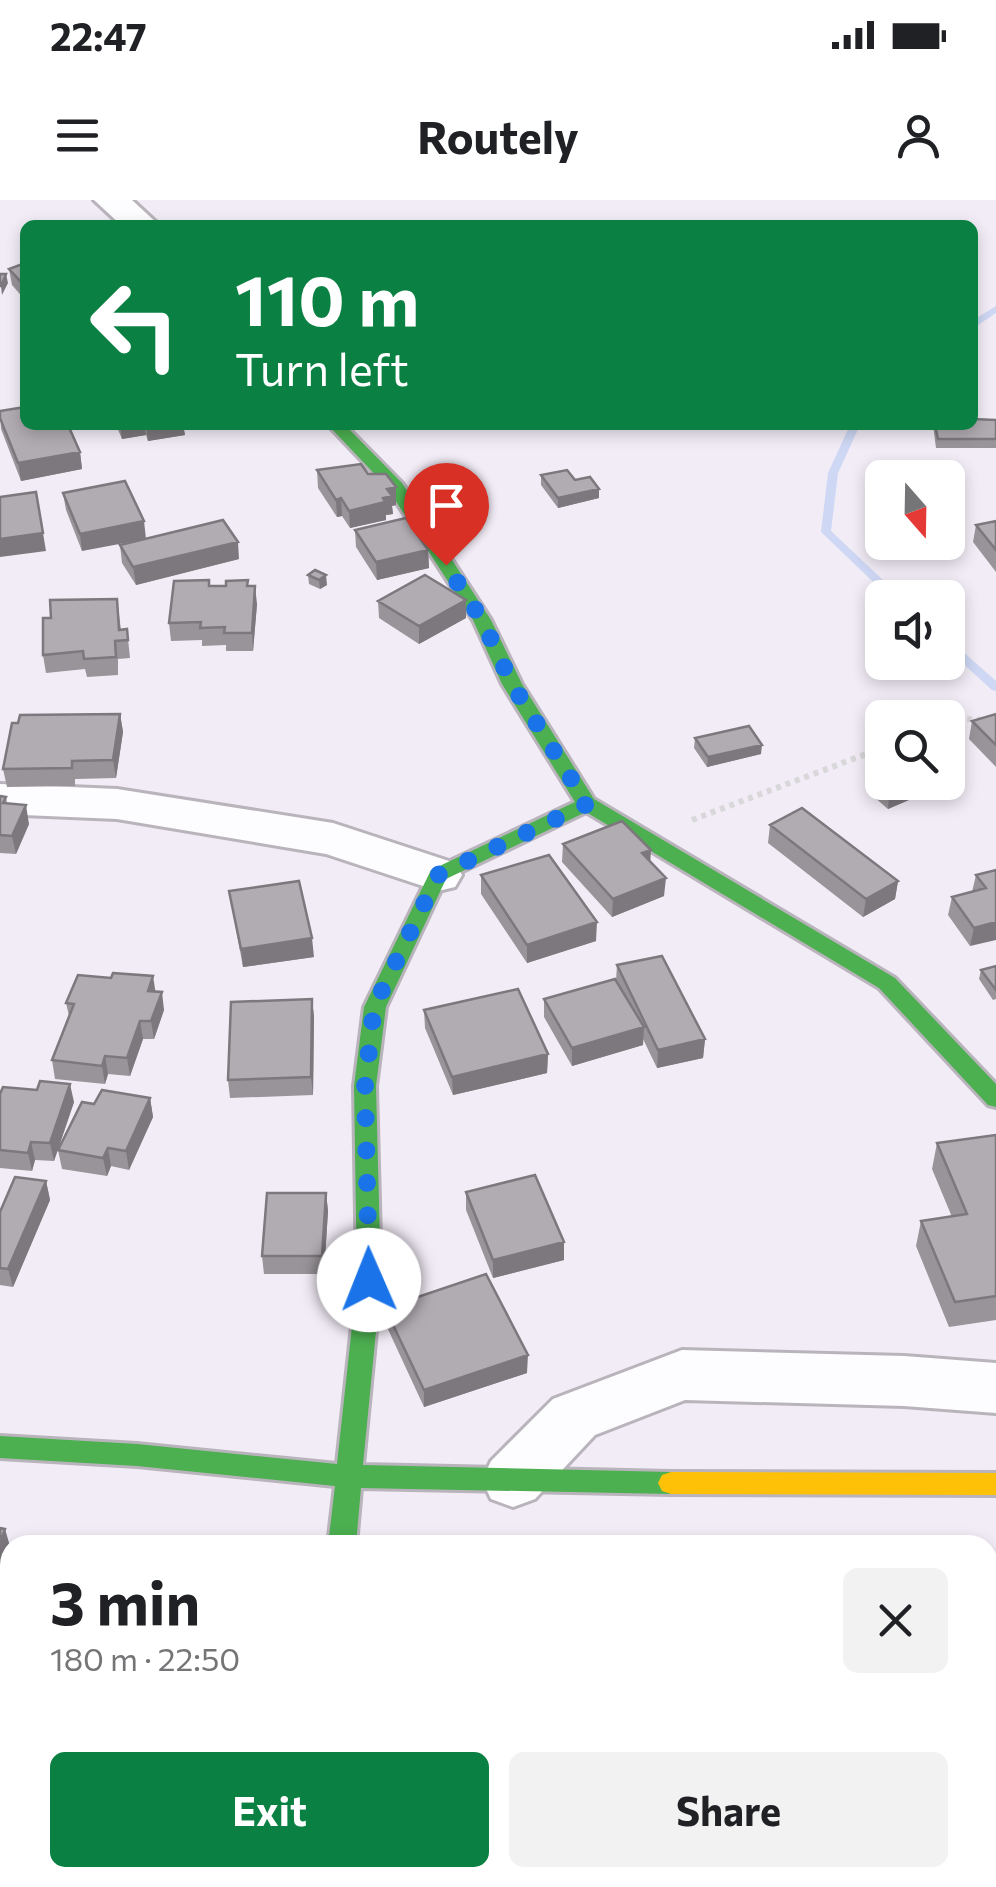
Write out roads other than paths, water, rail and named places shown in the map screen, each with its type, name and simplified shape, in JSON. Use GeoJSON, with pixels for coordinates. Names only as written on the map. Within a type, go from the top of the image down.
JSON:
{"type":"FeatureCollection","features":[{"type":"Feature","properties":{"kind":"street"},"geometry":{"type":"LineString","coordinates":[[129,214],[165,200]]}},
{"type":"Feature","properties":{"kind":"street"},"geometry":{"type":"LineString","coordinates":[[341,430],[403,498],[482,620],[512,684],[587,804],[887,983],[996,1099]]}},
{"type":"Feature","properties":{"kind":"street"},"geometry":{"type":"LineString","coordinates":[[0,800],[117,804],[333,839],[438,875]]}},
{"type":"Feature","properties":{"kind":"street"},"geometry":{"type":"LineString","coordinates":[[343,1535],[369,1280],[365,1086],[374,1007],[438,875],[587,804]]}},
{"type":"Feature","properties":{"kind":"street"},"geometry":{"type":"LineString","coordinates":[[513,1480],[574,1417],[682,1374],[904,1380],[996,1388]]}},
{"type":"Feature","properties":{"kind":"street"},"geometry":{"type":"LineString","coordinates":[[0,1447],[137,1455],[348,1476],[705,1484],[996,1484]]}},
{"type":"Feature","properties":{"kind":"waterway"},"geometry":{"type":"LineString","coordinates":[[978,322],[996,309]]}},
{"type":"Feature","properties":{"kind":"waterway"},"geometry":{"type":"LineString","coordinates":[[853,430],[833,473],[826,532],[878,580]]}},
{"type":"Feature","properties":{"kind":"waterway"},"geometry":{"type":"LineString","coordinates":[[965,659],[996,687]]}}]}
